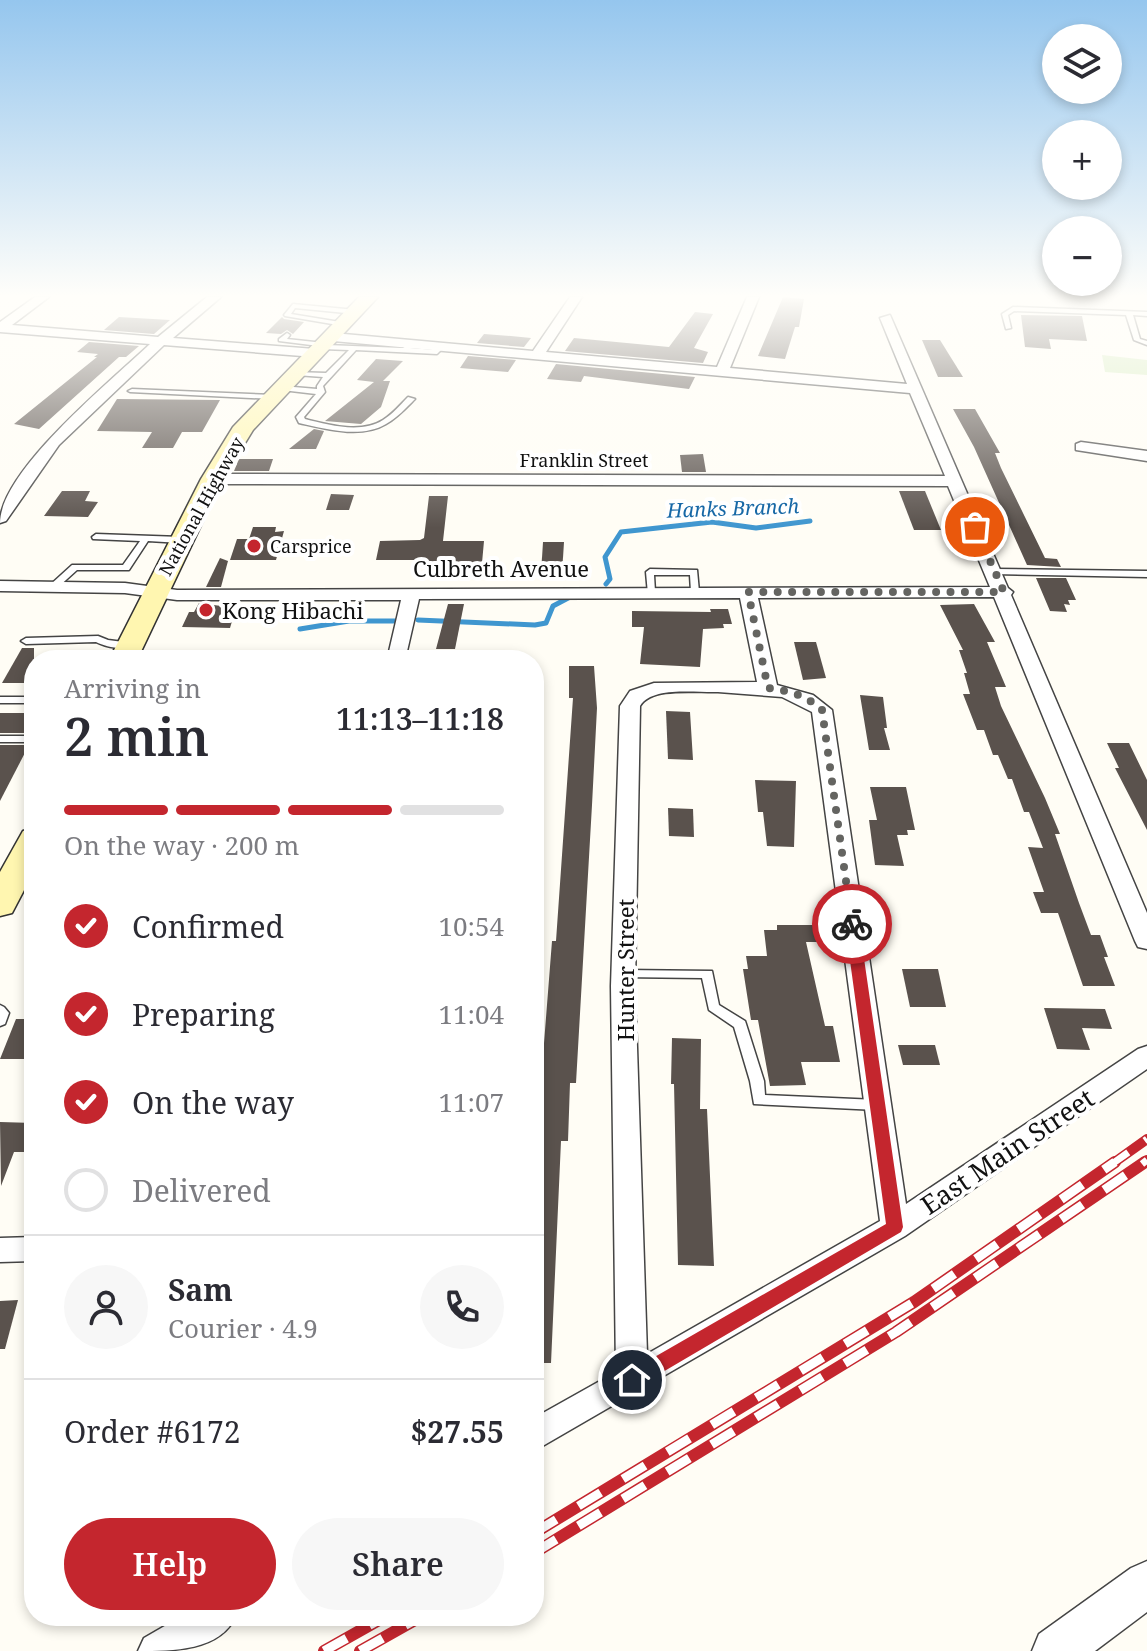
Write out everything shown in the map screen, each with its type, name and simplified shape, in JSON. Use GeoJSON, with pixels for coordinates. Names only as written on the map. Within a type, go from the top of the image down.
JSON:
{"type":"FeatureCollection","features":[{"type":"Feature","properties":{"kind":"main road","name":"National Highway"},"geometry":{"type":"LineString","coordinates":[[127,650],[212,479],[244,427],[293,374]]}},
{"type":"Feature","properties":{"kind":"main road"},"geometry":{"type":"LineString","coordinates":[[0,905],[24,858]]}},
{"type":"Feature","properties":{"kind":"street"},"geometry":{"type":"LineString","coordinates":[[0,518],[54,442],[126,374]]}},
{"type":"Feature","properties":{"kind":"street"},"geometry":{"type":"LineString","coordinates":[[745,374],[917,389]]}},
{"type":"Feature","properties":{"kind":"street"},"geometry":{"type":"LineString","coordinates":[[910,374],[1147,941]]}},
{"type":"Feature","properties":{"kind":"street"},"geometry":{"type":"LineString","coordinates":[[1081,447],[1147,456]]}},
{"type":"Feature","properties":{"kind":"street","name":"Franklin Street"},"geometry":{"type":"LineString","coordinates":[[212,479],[955,481]]}},
{"type":"Feature","properties":{"kind":"street","name":"Culbreth Avenue"},"geometry":{"type":"LineString","coordinates":[[0,586],[116,588],[177,595],[1004,592]]}},
{"type":"Feature","properties":{"kind":"street"},"geometry":{"type":"LineString","coordinates":[[398,650],[412,592]]}},
{"type":"Feature","properties":{"kind":"street"},"geometry":{"type":"LineString","coordinates":[[748,592],[768,688],[793,692],[822,710],[895,1227]]}},
{"type":"Feature","properties":{"kind":"street","name":"Hunter Street"},"geometry":{"type":"LineString","coordinates":[[632,1380],[624,974],[630,706],[637,695],[654,689],[768,688]]}},
{"type":"Feature","properties":{"kind":"street","name":"East Main Street"},"geometry":{"type":"LineString","coordinates":[[544,1430],[895,1227],[1147,1056]]}},
{"type":"Feature","properties":{"kind":"street"},"geometry":{"type":"LineString","coordinates":[[0,1250],[24,1249]]}},
{"type":"Feature","properties":{"kind":"street"},"geometry":{"type":"LineString","coordinates":[[1056,1651],[1147,1584]]}},
{"type":"Feature","properties":{"kind":"street"},"geometry":{"type":"LineString","coordinates":[[168,1637],[194,1626]]}},
{"type":"Feature","properties":{"kind":"lane"},"geometry":{"type":"LineString","coordinates":[[284,386],[328,375]]}},
{"type":"Feature","properties":{"kind":"lane"},"geometry":{"type":"LineString","coordinates":[[328,375],[320,386],[321,392],[300,417],[302,421],[376,427],[411,399]]}},
{"type":"Feature","properties":{"kind":"lane"},"geometry":{"type":"LineString","coordinates":[[132,391],[284,386],[321,392]]}},
{"type":"Feature","properties":{"kind":"lane"},"geometry":{"type":"LineString","coordinates":[[96,537],[181,540]]}},
{"type":"Feature","properties":{"kind":"lane"},"geometry":{"type":"LineString","coordinates":[[116,588],[145,540]]}},
{"type":"Feature","properties":{"kind":"lane"},"geometry":{"type":"LineString","coordinates":[[53,587],[75,567],[126,568]]}},
{"type":"Feature","properties":{"kind":"lane"},"geometry":{"type":"LineString","coordinates":[[995,572],[1147,574]]}},
{"type":"Feature","properties":{"kind":"lane"},"geometry":{"type":"LineString","coordinates":[[26,641],[98,639],[122,650]]}},
{"type":"Feature","properties":{"kind":"lane"},"geometry":{"type":"LineString","coordinates":[[0,700],[24,700]]}},
{"type":"Feature","properties":{"kind":"lane"},"geometry":{"type":"LineString","coordinates":[[0,739],[24,739]]}},
{"type":"Feature","properties":{"kind":"lane"},"geometry":{"type":"LineString","coordinates":[[624,974],[708,974],[713,1007],[740,1024],[757,1081],[759,1100],[877,1105]]}},
{"type":"Feature","properties":{"kind":"lane"},"geometry":{"type":"LineString","coordinates":[[0,1010],[3,1013],[0,1021]]}},
{"type":"Feature","properties":{"kind":"building"},"geometry":{"type":"Polygon","coordinates":[[[76,374],[100,374],[39,429],[14,424],[76,374]]]}},
{"type":"Feature","properties":{"kind":"building"},"geometry":{"type":"Polygon","coordinates":[[[362,374],[390,374],[383,381],[390,381],[381,407],[361,424],[325,421],[374,382],[357,380],[362,374]]]}},
{"type":"Feature","properties":{"kind":"building"},"geometry":{"type":"Polygon","coordinates":[[[550,374],[695,377],[689,389],[584,376],[581,382],[547,379],[550,374]]]}},
{"type":"Feature","properties":{"kind":"building"},"geometry":{"type":"Polygon","coordinates":[[[937,374],[961,374],[963,377],[938,377],[937,374]]]}},
{"type":"Feature","properties":{"kind":"building"},"geometry":{"type":"Polygon","coordinates":[[[117,399],[220,400],[202,432],[182,432],[173,448],[142,448],[152,432],[97,431],[117,399]]]}},
{"type":"Feature","properties":{"kind":"building"},"geometry":{"type":"Polygon","coordinates":[[[953,409],[975,409],[1000,453],[995,453],[1045,558],[1057,559],[1061,567],[1027,565],[974,447],[953,409]]]}},
{"type":"Feature","properties":{"kind":"building"},"geometry":{"type":"Polygon","coordinates":[[[314,429],[324,431],[316,449],[289,449],[314,429]]]}},
{"type":"Feature","properties":{"kind":"building"},"geometry":{"type":"Polygon","coordinates":[[[703,454],[706,472],[682,472],[680,455],[703,454]]]}},
{"type":"Feature","properties":{"kind":"building"},"geometry":{"type":"Polygon","coordinates":[[[239,459],[273,459],[269,471],[234,471],[239,459]]]}},
{"type":"Feature","properties":{"kind":"building"},"geometry":{"type":"Polygon","coordinates":[[[62,491],[90,491],[85,501],[98,502],[88,517],[44,516],[62,491]]]}},
{"type":"Feature","properties":{"kind":"building"},"geometry":{"type":"Polygon","coordinates":[[[899,491],[925,491],[941,530],[914,530],[899,491]]]}},
{"type":"Feature","properties":{"kind":"building"},"geometry":{"type":"Polygon","coordinates":[[[331,494],[354,495],[349,510],[326,510],[331,494]]]}},
{"type":"Feature","properties":{"kind":"building"},"geometry":{"type":"Polygon","coordinates":[[[429,496],[448,496],[443,541],[484,541],[481,574],[454,574],[455,568],[418,568],[419,560],[376,560],[380,541],[424,538],[429,496]]]}},
{"type":"Feature","properties":{"kind":"building"},"geometry":{"type":"Polygon","coordinates":[[[253,527],[276,527],[275,532],[284,531],[276,560],[230,560],[237,539],[249,539],[253,527]]]}},
{"type":"Feature","properties":{"kind":"building"},"geometry":{"type":"Polygon","coordinates":[[[543,542],[564,542],[562,573],[541,573],[543,542]]]}},
{"type":"Feature","properties":{"kind":"building"},"geometry":{"type":"Polygon","coordinates":[[[220,558],[228,561],[221,587],[206,587],[220,558]]]}},
{"type":"Feature","properties":{"kind":"building"},"geometry":{"type":"Polygon","coordinates":[[[1036,578],[1066,578],[1076,600],[1068,600],[1070,605],[1064,604],[1067,612],[1050,611],[1036,578]]]}},
{"type":"Feature","properties":{"kind":"building"},"geometry":{"type":"Polygon","coordinates":[[[199,603],[236,608],[230,628],[182,627],[189,612],[194,612],[199,603]]]}},
{"type":"Feature","properties":{"kind":"building"},"geometry":{"type":"Polygon","coordinates":[[[448,604],[464,604],[455,649],[436,649],[448,604]]]}},
{"type":"Feature","properties":{"kind":"building"},"geometry":{"type":"Polygon","coordinates":[[[974,604],[995,642],[987,642],[1006,687],[995,687],[1001,706],[1060,834],[1055,834],[1079,903],[1091,935],[1100,935],[1115,986],[1083,986],[1058,913],[1041,913],[1033,892],[1044,892],[1028,847],[1043,848],[1029,812],[1024,812],[1012,779],[1008,779],[998,755],[993,755],[984,730],[977,730],[963,694],[970,694],[959,650],[963,650],[940,605],[974,604]]]}},
{"type":"Feature","properties":{"kind":"building"},"geometry":{"type":"Polygon","coordinates":[[[710,609],[728,609],[732,624],[723,624],[724,628],[703,629],[700,667],[640,664],[644,627],[632,627],[632,611],[711,612],[710,609]]]}},
{"type":"Feature","properties":{"kind":"building"},"geometry":{"type":"Polygon","coordinates":[[[794,642],[816,642],[826,678],[803,680],[794,642]]]}},
{"type":"Feature","properties":{"kind":"building"},"geometry":{"type":"Polygon","coordinates":[[[22,648],[34,648],[24,650],[24,683],[2,683],[22,648]]]}},
{"type":"Feature","properties":{"kind":"building"},"geometry":{"type":"Polygon","coordinates":[[[569,666],[594,666],[597,708],[576,1083],[570,1083],[568,1141],[561,1141],[551,1363],[544,1363],[544,1043],[552,941],[556,941],[573,698],[569,698],[569,666]]]}},
{"type":"Feature","properties":{"kind":"building"},"geometry":{"type":"Polygon","coordinates":[[[860,695],[883,697],[887,728],[884,728],[890,750],[869,750],[860,695]]]}},
{"type":"Feature","properties":{"kind":"building"},"geometry":{"type":"Polygon","coordinates":[[[666,711],[690,712],[693,760],[668,759],[666,711]]]}},
{"type":"Feature","properties":{"kind":"building"},"geometry":{"type":"Polygon","coordinates":[[[0,713],[24,713],[24,733],[0,733],[0,713]]]}},
{"type":"Feature","properties":{"kind":"building"},"geometry":{"type":"Polygon","coordinates":[[[1107,743],[1129,743],[1147,780],[1147,830],[1115,768],[1119,768],[1107,743]]]}},
{"type":"Feature","properties":{"kind":"building"},"geometry":{"type":"Polygon","coordinates":[[[0,745],[24,745],[24,755],[0,801],[0,745]]]}},
{"type":"Feature","properties":{"kind":"building"},"geometry":{"type":"Polygon","coordinates":[[[755,780],[796,781],[794,847],[767,846],[763,812],[758,812],[755,780]]]}},
{"type":"Feature","properties":{"kind":"building"},"geometry":{"type":"Polygon","coordinates":[[[870,787],[906,787],[915,830],[907,830],[908,835],[897,835],[904,866],[875,865],[869,820],[877,820],[870,787]]]}},
{"type":"Feature","properties":{"kind":"building"},"geometry":{"type":"Polygon","coordinates":[[[668,808],[693,809],[694,837],[669,836],[668,808]]]}},
{"type":"Feature","properties":{"kind":"building"},"geometry":{"type":"Polygon","coordinates":[[[777,925],[817,925],[819,942],[806,942],[825,1026],[833,1026],[840,1062],[801,1062],[806,1085],[770,1086],[758,1020],[751,1020],[743,969],[748,969],[746,956],[767,956],[764,930],[777,930],[777,925]]]}},
{"type":"Feature","properties":{"kind":"building"},"geometry":{"type":"Polygon","coordinates":[[[902,969],[938,969],[946,1007],[910,1007],[902,969]]]}},
{"type":"Feature","properties":{"kind":"building"},"geometry":{"type":"Polygon","coordinates":[[[1044,1008],[1105,1009],[1112,1029],[1082,1028],[1090,1050],[1057,1049],[1044,1008]]]}},
{"type":"Feature","properties":{"kind":"building"},"geometry":{"type":"Polygon","coordinates":[[[16,1019],[24,1019],[24,1059],[0,1059],[16,1019]]]}},
{"type":"Feature","properties":{"kind":"building"},"geometry":{"type":"Polygon","coordinates":[[[672,1038],[701,1039],[700,1109],[707,1109],[714,1266],[678,1265],[672,1038]]]}},
{"type":"Feature","properties":{"kind":"building"},"geometry":{"type":"Polygon","coordinates":[[[898,1045],[935,1045],[940,1065],[903,1065],[898,1045]]]}},
{"type":"Feature","properties":{"kind":"building"},"geometry":{"type":"Polygon","coordinates":[[[0,1122],[24,1123],[24,1152],[14,1152],[1,1186],[0,1122]]]}},
{"type":"Feature","properties":{"kind":"building"},"geometry":{"type":"Polygon","coordinates":[[[18,1300],[5,1349],[0,1349],[0,1301],[18,1300]]]}},
{"type":"Feature","properties":{"kind":"waterway","name":"Hanks Branch"},"geometry":{"type":"LineString","coordinates":[[606,584],[610,579],[605,557],[621,532],[712,522],[756,528],[810,521]]}},
{"type":"Feature","properties":{"kind":"waterway","name":"Hanks Branch"},"geometry":{"type":"LineString","coordinates":[[418,620],[535,625],[546,623],[553,606],[572,596]]}},
{"type":"Feature","properties":{"kind":"waterway","name":"Hanks Branch"},"geometry":{"type":"LineString","coordinates":[[300,629],[349,621],[396,621]]}},
{"type":"Feature","properties":{"kind":"railway"},"geometry":{"type":"LineString","coordinates":[[1112,1164],[1147,1139]]}},
{"type":"Feature","properties":{"kind":"railway"},"geometry":{"type":"LineString","coordinates":[[1142,1164],[1147,1160]]}},
{"type":"Feature","properties":{"kind":"railway"},"geometry":{"type":"LineString","coordinates":[[544,1527],[914,1302],[1115,1162]]}},
{"type":"Feature","properties":{"kind":"railway"},"geometry":{"type":"LineString","coordinates":[[544,1547],[896,1332],[1145,1162]]}},
{"type":"Feature","properties":{"kind":"railway"},"geometry":{"type":"LineString","coordinates":[[324,1651],[368,1626]]}},
{"type":"Feature","properties":{"kind":"railway"},"geometry":{"type":"LineString","coordinates":[[360,1651],[404,1626]]}},
{"type":"Feature","properties":{"kind":"way so far"},"geometry":{"type":"LineString","coordinates":[[852,924],[822,710],[793,692],[768,688],[748,592],[1004,592],[975,527]]}},
{"type":"Feature","properties":{"kind":"place","name":"Carsprice"},"geometry":{"type":"Point","coordinates":[254,546]}},
{"type":"Feature","properties":{"kind":"place","name":"Kong Hibachi"},"geometry":{"type":"Point","coordinates":[206,610]}},
{"type":"Feature","properties":{"kind":"route"},"geometry":{"type":"LineString","coordinates":[[632,1380],[895,1227],[852,924]]}}]}
